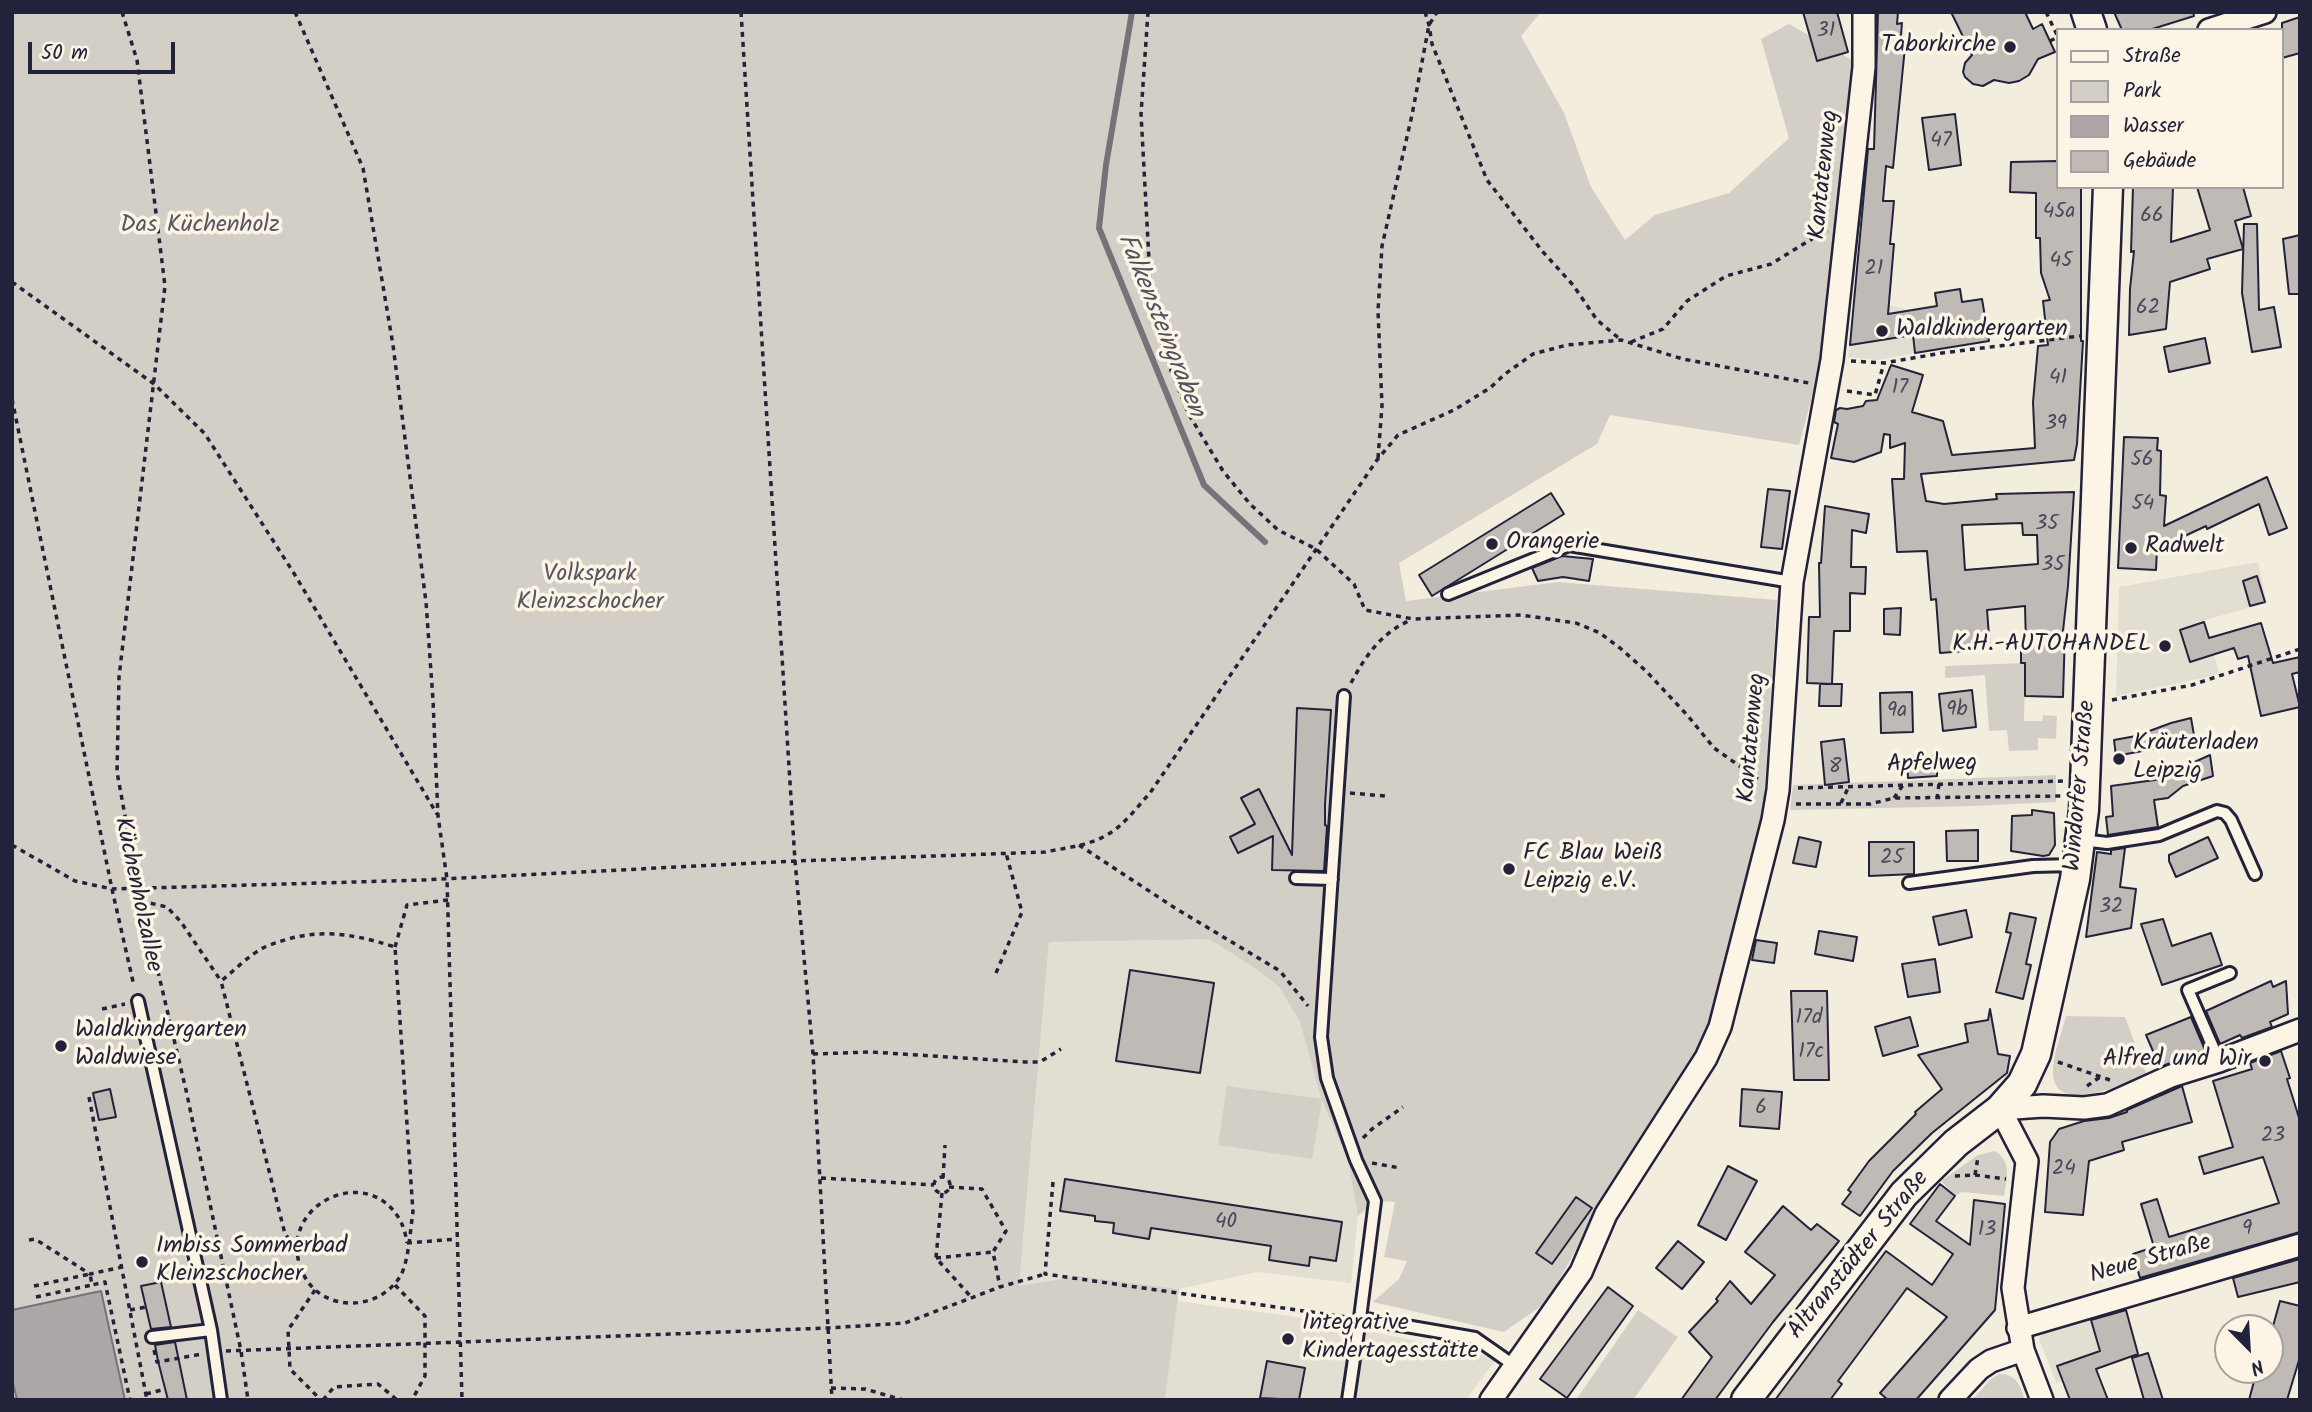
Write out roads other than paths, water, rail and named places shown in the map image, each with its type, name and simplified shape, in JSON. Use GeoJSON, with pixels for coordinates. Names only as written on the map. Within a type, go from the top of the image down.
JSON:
{"type":"FeatureCollection","features":[{"type":"Feature","properties":{"kind":"street","name":"Kantatenweg"},"geometry":{"type":"LineString","coordinates":[[1491,1400],[1581,1272],[1606,1213],[1706,1058],[1720,1027],[1777,797],[1791,582],[1832,360],[1864,67],[1864,12]]}},
{"type":"Feature","properties":{"kind":"street"},"geometry":{"type":"LineString","coordinates":[[2215,28],[2265,12]]}},
{"type":"Feature","properties":{"kind":"street","name":"Windorfer Straße"},"geometry":{"type":"LineString","coordinates":[[2000,1109],[2022,1084],[2036,1054],[2079,853],[2089,704],[2108,189]]}},
{"type":"Feature","properties":{"kind":"street"},"geometry":{"type":"LineString","coordinates":[[2042,1400],[2023,1350],[2013,1288],[2027,1161],[2000,1109],[2043,1106],[2084,1108],[2107,1105],[2171,1076],[2300,1030]]}},
{"type":"Feature","properties":{"kind":"street","name":"Altranstädter Straße"},"geometry":{"type":"LineString","coordinates":[[1746,1400],[1904,1194],[1956,1143],[2000,1109]]}},
{"type":"Feature","properties":{"kind":"street","name":"Neue Straße"},"geometry":{"type":"LineString","coordinates":[[2018,1328],[2300,1245]]}},
{"type":"Feature","properties":{"kind":"street"},"geometry":{"type":"LineString","coordinates":[[1950,1400],[1979,1369],[1991,1361],[2023,1350]]}},
{"type":"Feature","properties":{"kind":"lane"},"geometry":{"type":"LineString","coordinates":[[1448,594],[1569,545],[1791,582]]}},
{"type":"Feature","properties":{"kind":"lane"},"geometry":{"type":"LineString","coordinates":[[1344,696],[1321,1037],[1327,1078],[1354,1155],[1375,1201],[1348,1400]]}},
{"type":"Feature","properties":{"kind":"lane"},"geometry":{"type":"LineString","coordinates":[[1909,883],[2033,866],[2107,843],[2159,835],[2217,811],[2225,813],[2231,820],[2255,874]]}},
{"type":"Feature","properties":{"kind":"lane"},"geometry":{"type":"LineString","coordinates":[[1296,878],[1332,879]]}},
{"type":"Feature","properties":{"kind":"lane"},"geometry":{"type":"LineString","coordinates":[[2219,1060],[2188,990],[2230,973]]}},
{"type":"Feature","properties":{"kind":"lane","name":"Küchenholzallee"},"geometry":{"type":"LineString","coordinates":[[138,1001],[211,1330],[221,1400]]}},
{"type":"Feature","properties":{"kind":"lane"},"geometry":{"type":"LineString","coordinates":[[1360,1318],[1475,1338],[1515,1366]]}},
{"type":"Feature","properties":{"kind":"lane"},"geometry":{"type":"LineString","coordinates":[[152,1337],[211,1330]]}},
{"type":"Feature","properties":{"kind":"water"},"geometry":{"type":"Polygon","coordinates":[[[101,1291],[125,1400],[17,1400],[12,1379],[12,1310],[101,1291]]]}},
{"type":"Feature","properties":{"kind":"waterway","name":"Falkensteingraben"},"geometry":{"type":"LineString","coordinates":[[1132,12],[1106,165],[1099,228],[1204,485],[1265,542]]}},
{"type":"Feature","properties":{"kind":"place","name":"Taborkirche"},"geometry":{"type":"Point","coordinates":[2010,47]}},
{"type":"Feature","properties":{"kind":"place","name":"Waldkindergarten"},"geometry":{"type":"Point","coordinates":[1882,331]}},
{"type":"Feature","properties":{"kind":"place","name":"Orangerie"},"geometry":{"type":"Point","coordinates":[1492,544]}},
{"type":"Feature","properties":{"kind":"place","name":"Radwelt"},"geometry":{"type":"Point","coordinates":[2131,548]}},
{"type":"Feature","properties":{"kind":"place","name":"K.H.-AUTOHANDEL"},"geometry":{"type":"Point","coordinates":[2165,646]}},
{"type":"Feature","properties":{"kind":"place","name":"Kräuterladen Leipzig"},"geometry":{"type":"Point","coordinates":[2119,759]}},
{"type":"Feature","properties":{"kind":"place","name":"FC Blau Weiß Leipzig e.V."},"geometry":{"type":"Point","coordinates":[1509,869]}},
{"type":"Feature","properties":{"kind":"place","name":"Waldkindergarten Waldwiese"},"geometry":{"type":"Point","coordinates":[61,1046]}},
{"type":"Feature","properties":{"kind":"place","name":"Alfred und Wir"},"geometry":{"type":"Point","coordinates":[2265,1061]}},
{"type":"Feature","properties":{"kind":"place","name":"Imbiss Sommerbad Kleinzschocher"},"geometry":{"type":"Point","coordinates":[142,1262]}},
{"type":"Feature","properties":{"kind":"place","name":"Integrative Kindertagesstätte"},"geometry":{"type":"Point","coordinates":[1288,1339]}},
{"type":"Feature","properties":{"kind":"park label","name":"Das Küchenholz"},"geometry":{"type":"Point","coordinates":[200,227]}},
{"type":"Feature","properties":{"kind":"park label","name":"Volkspark Kleinzschocher"},"geometry":{"type":"Point","coordinates":[590,590]}}]}
